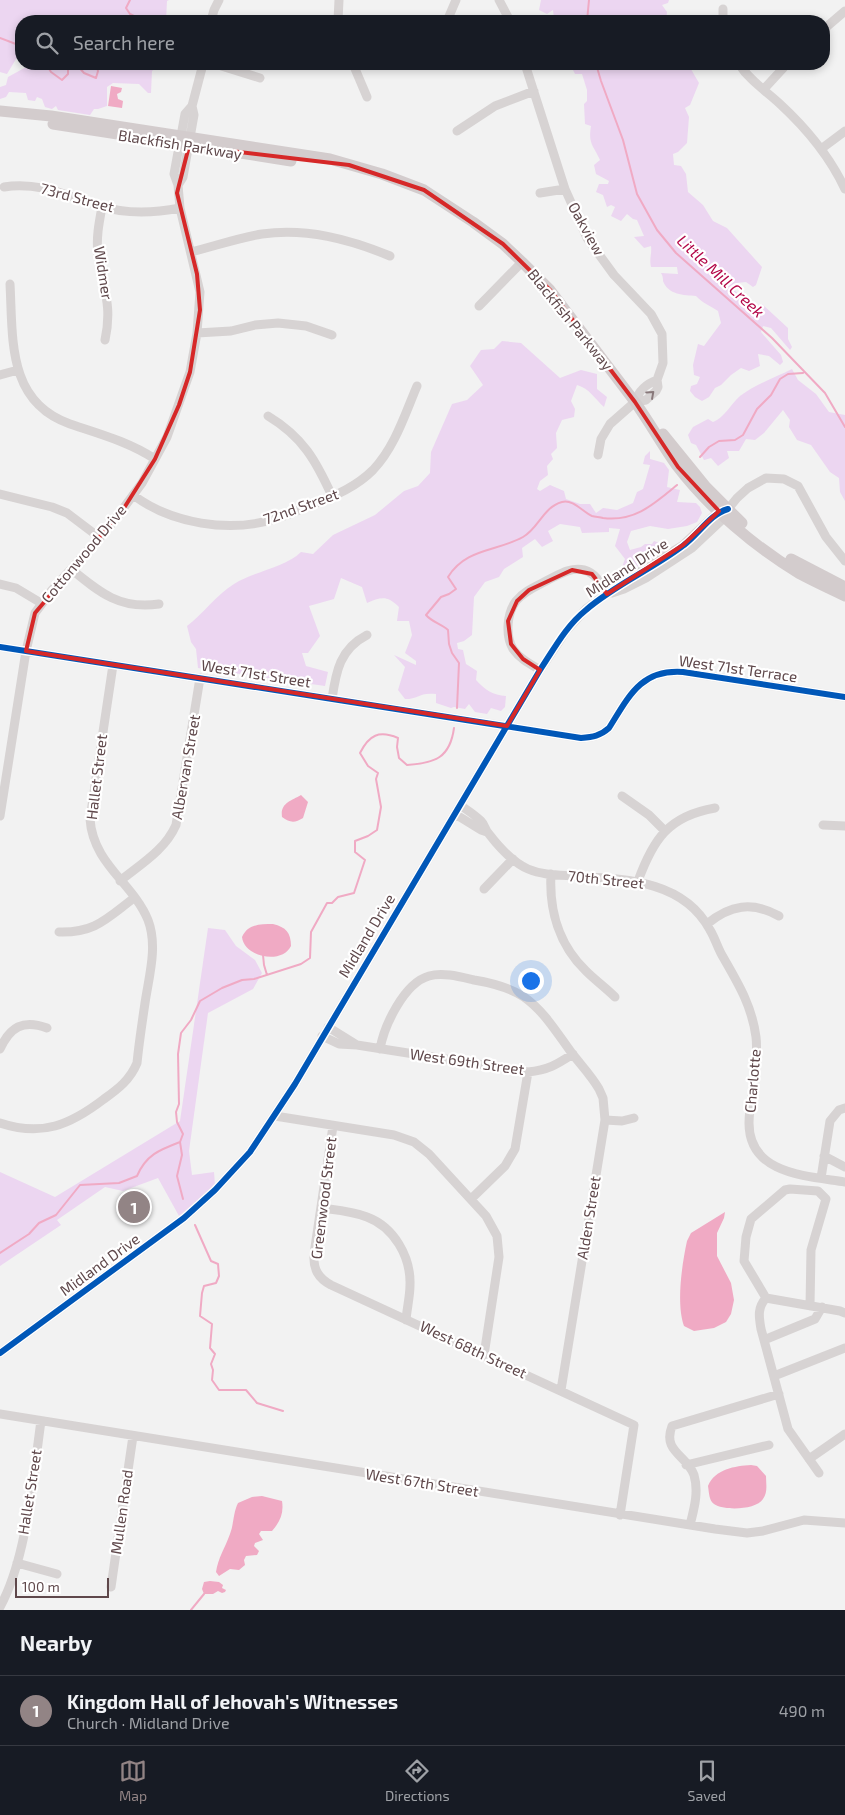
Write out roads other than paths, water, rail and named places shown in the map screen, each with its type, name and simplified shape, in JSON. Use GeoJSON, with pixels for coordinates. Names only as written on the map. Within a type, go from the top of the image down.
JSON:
{"type":"FeatureCollection","features":[{"type":"Feature","properties":{"kind":"main road","name":"Blackfish Parkway"},"geometry":{"type":"LineString","coordinates":[[0,111],[51,116],[185,141],[330,159],[382,174],[424,190],[503,244],[550,290],[648,420],[661,431],[724,512],[749,539],[802,575],[845,596]]}},
{"type":"Feature","properties":{"kind":"main road","name":"Blackfish Parkway"},"geometry":{"type":"LineString","coordinates":[[724,512],[781,553],[845,587]]}},
{"type":"Feature","properties":{"kind":"street"},"geometry":{"type":"LineString","coordinates":[[213,15],[219,0]]}},
{"type":"Feature","properties":{"kind":"street"},"geometry":{"type":"LineString","coordinates":[[338,15],[339,0]]}},
{"type":"Feature","properties":{"kind":"street"},"geometry":{"type":"LineString","coordinates":[[450,15],[456,0]]}},
{"type":"Feature","properties":{"kind":"street"},"geometry":{"type":"LineString","coordinates":[[499,0],[507,15]]}},
{"type":"Feature","properties":{"kind":"street"},"geometry":{"type":"LineString","coordinates":[[723,9],[723,15]]}},
{"type":"Feature","properties":{"kind":"street"},"geometry":{"type":"LineString","coordinates":[[830,24],[845,11]]}},
{"type":"Feature","properties":{"kind":"street","name":"Cottonwood Drive"},"geometry":{"type":"LineString","coordinates":[[0,816],[26,651],[35,613],[41,603],[111,525],[133,495],[167,437],[180,405],[190,372],[197,332],[200,292],[180,208],[178,185],[174,174],[194,115],[192,106],[201,70]]}},
{"type":"Feature","properties":{"kind":"street"},"geometry":{"type":"LineString","coordinates":[[234,70],[260,78]]}},
{"type":"Feature","properties":{"kind":"street"},"geometry":{"type":"LineString","coordinates":[[356,70],[367,96]]}},
{"type":"Feature","properties":{"kind":"street","name":"Oakview"},"geometry":{"type":"LineString","coordinates":[[527,70],[565,189],[587,238],[618,280],[651,314],[662,334],[663,363],[657,380],[638,393],[635,402],[617,417],[604,432],[598,455]]}},
{"type":"Feature","properties":{"kind":"street"},"geometry":{"type":"LineString","coordinates":[[745,70],[793,117],[821,149],[845,189]]}},
{"type":"Feature","properties":{"kind":"street"},"geometry":{"type":"LineString","coordinates":[[764,89],[781,70]]}},
{"type":"Feature","properties":{"kind":"street"},"geometry":{"type":"LineString","coordinates":[[456,131],[496,106],[534,91]]}},
{"type":"Feature","properties":{"kind":"street"},"geometry":{"type":"LineString","coordinates":[[821,149],[845,131]]}},
{"type":"Feature","properties":{"kind":"street","name":"73rd Street"},"geometry":{"type":"LineString","coordinates":[[4,187],[18,184],[43,188],[102,207],[142,212],[180,208]]}},
{"type":"Feature","properties":{"kind":"street"},"geometry":{"type":"LineString","coordinates":[[540,193],[565,189]]}},
{"type":"Feature","properties":{"kind":"street","name":"Widmer"},"geometry":{"type":"LineString","coordinates":[[102,207],[97,239],[109,310],[105,340]]}},
{"type":"Feature","properties":{"kind":"street"},"geometry":{"type":"LineString","coordinates":[[191,252],[262,234],[301,232],[319,234],[364,245],[390,256]]}},
{"type":"Feature","properties":{"kind":"street"},"geometry":{"type":"LineString","coordinates":[[479,306],[522,262]]}},
{"type":"Feature","properties":{"kind":"street"},"geometry":{"type":"LineString","coordinates":[[10,284],[14,358],[20,379],[34,400],[58,419],[121,441],[155,459]]}},
{"type":"Feature","properties":{"kind":"street"},"geometry":{"type":"LineString","coordinates":[[197,332],[231,332],[255,325],[278,323],[306,326],[332,335]]}},
{"type":"Feature","properties":{"kind":"street"},"geometry":{"type":"LineString","coordinates":[[0,375],[18,370]]}},
{"type":"Feature","properties":{"kind":"street","name":"72nd Street"},"geometry":{"type":"LineString","coordinates":[[133,495],[151,506],[168,513],[203,523],[223,525],[247,524],[276,519],[357,484],[383,459],[418,386]]}},
{"type":"Feature","properties":{"kind":"street"},"geometry":{"type":"LineString","coordinates":[[268,416],[289,430],[304,445],[313,457],[332,496]]}},
{"type":"Feature","properties":{"kind":"street"},"geometry":{"type":"LineString","coordinates":[[724,512],[748,488],[761,480],[772,478],[790,480],[802,491],[826,537],[845,561]]}},
{"type":"Feature","properties":{"kind":"street"},"geometry":{"type":"LineString","coordinates":[[0,494],[52,506],[67,513],[100,538]]}},
{"type":"Feature","properties":{"kind":"street","name":"Midland Drive"},"geometry":{"type":"LineString","coordinates":[[0,1353],[184,1218],[232,1173],[250,1152],[275,1116],[540,670],[573,622],[586,609],[620,584],[683,546],[724,512]]}},
{"type":"Feature","properties":{"kind":"street"},"geometry":{"type":"LineString","coordinates":[[71,569],[108,598],[133,604],[159,604]]}},
{"type":"Feature","properties":{"kind":"street"},"geometry":{"type":"LineString","coordinates":[[540,670],[523,660],[511,644],[508,621],[516,601],[529,590],[564,572],[572,570],[582,570],[592,574],[598,579],[607,594]]}},
{"type":"Feature","properties":{"kind":"street"},"geometry":{"type":"LineString","coordinates":[[0,584],[16,588],[41,603]]}},
{"type":"Feature","properties":{"kind":"street"},"geometry":{"type":"LineString","coordinates":[[332,699],[340,662],[357,641],[367,635]]}},
{"type":"Feature","properties":{"kind":"street","name":"West 71st Street"},"geometry":{"type":"LineString","coordinates":[[0,646],[507,726]]}},
{"type":"Feature","properties":{"kind":"street","name":"Hallet Street"},"geometry":{"type":"LineString","coordinates":[[113,665],[90,819],[95,845],[120,880]]}},
{"type":"Feature","properties":{"kind":"street","name":"West 71st Terrace"},"geometry":{"type":"LineString","coordinates":[[507,726],[581,738],[594,737],[609,728],[635,688],[653,676],[670,672],[683,672],[845,697]]}},
{"type":"Feature","properties":{"kind":"street","name":"Albervan Street"},"geometry":{"type":"LineString","coordinates":[[120,880],[160,850],[169,840],[176,825],[200,678]]}},
{"type":"Feature","properties":{"kind":"street"},"geometry":{"type":"LineString","coordinates":[[622,796],[649,815],[665,832]]}},
{"type":"Feature","properties":{"kind":"street","name":"70th Street"},"geometry":{"type":"LineString","coordinates":[[460,805],[481,821],[487,832],[513,859],[528,869],[551,874],[638,881],[664,889],[686,902],[707,924]]}},
{"type":"Feature","properties":{"kind":"street"},"geometry":{"type":"LineString","coordinates":[[638,881],[648,855],[665,832],[673,825],[696,813],[715,808]]}},
{"type":"Feature","properties":{"kind":"street","name":"70th Street"},"geometry":{"type":"LineString","coordinates":[[455,814],[480,830],[487,832]]}},
{"type":"Feature","properties":{"kind":"street"},"geometry":{"type":"LineString","coordinates":[[823,825],[845,826]]}},
{"type":"Feature","properties":{"kind":"street"},"geometry":{"type":"LineString","coordinates":[[484,889],[513,859]]}},
{"type":"Feature","properties":{"kind":"street"},"geometry":{"type":"LineString","coordinates":[[551,874],[552,907],[559,932],[578,962],[615,997]]}},
{"type":"Feature","properties":{"kind":"street"},"geometry":{"type":"LineString","coordinates":[[0,1123],[27,1129],[55,1127],[82,1115],[122,1086],[133,1073],[152,955],[152,935],[141,906],[120,880]]}},
{"type":"Feature","properties":{"kind":"street"},"geometry":{"type":"LineString","coordinates":[[59,932],[80,932],[93,927],[134,898]]}},
{"type":"Feature","properties":{"kind":"street"},"geometry":{"type":"LineString","coordinates":[[707,924],[723,913],[737,908],[761,908],[779,916]]}},
{"type":"Feature","properties":{"kind":"street","name":"Charlotte"},"geometry":{"type":"LineString","coordinates":[[707,924],[744,994],[753,1022],[756,1052],[749,1124],[751,1138],[759,1153],[770,1164],[785,1171],[845,1182]]}},
{"type":"Feature","properties":{"kind":"street","name":"Alden Street"},"geometry":{"type":"LineString","coordinates":[[380,1049],[382,1036],[405,993],[416,983],[429,976],[452,976],[494,983],[512,990],[540,1010],[599,1088],[603,1098],[605,1120],[561,1390]]}},
{"type":"Feature","properties":{"kind":"street"},"geometry":{"type":"LineString","coordinates":[[0,1049],[8,1034],[18,1027],[31,1024],[47,1028]]}},
{"type":"Feature","properties":{"kind":"street","name":"West 69th Street"},"geometry":{"type":"LineString","coordinates":[[328,1027],[357,1045]]}},
{"type":"Feature","properties":{"kind":"street","name":"West 69th Street"},"geometry":{"type":"LineString","coordinates":[[322,1036],[339,1044],[357,1045],[528,1072],[553,1067],[572,1054]]}},
{"type":"Feature","properties":{"kind":"street"},"geometry":{"type":"LineString","coordinates":[[471,1199],[506,1166],[515,1149],[528,1072]]}},
{"type":"Feature","properties":{"kind":"street"},"geometry":{"type":"LineString","coordinates":[[821,1178],[830,1120],[839,1110],[845,1108]]}},
{"type":"Feature","properties":{"kind":"street"},"geometry":{"type":"LineString","coordinates":[[275,1116],[394,1135],[414,1142],[429,1154],[486,1216],[492,1225],[499,1248],[498,1269],[484,1355]]}},
{"type":"Feature","properties":{"kind":"street"},"geometry":{"type":"LineString","coordinates":[[605,1120],[634,1118]]}},
{"type":"Feature","properties":{"kind":"street","name":"Greenwood Street"},"geometry":{"type":"LineString","coordinates":[[315,1270],[314,1254],[333,1126]]}},
{"type":"Feature","properties":{"kind":"street"},"geometry":{"type":"LineString","coordinates":[[824,1156],[845,1167]]}},
{"type":"Feature","properties":{"kind":"street"},"geometry":{"type":"LineString","coordinates":[[810,1306],[812,1250],[826,1199],[818,1191],[790,1188],[785,1190],[751,1219],[746,1237],[744,1261],[766,1298],[810,1306],[822,1307],[845,1313]]}},
{"type":"Feature","properties":{"kind":"street"},"geometry":{"type":"LineString","coordinates":[[321,1208],[355,1213],[367,1217],[383,1226],[396,1239],[410,1271],[410,1293],[406,1320]]}},
{"type":"Feature","properties":{"kind":"street","name":"West 68th Street"},"geometry":{"type":"LineString","coordinates":[[315,1270],[320,1277],[331,1285],[634,1425],[620,1515]]}},
{"type":"Feature","properties":{"kind":"street"},"geometry":{"type":"LineString","coordinates":[[766,1298],[760,1304],[759,1315],[788,1429],[819,1473]]}},
{"type":"Feature","properties":{"kind":"street"},"geometry":{"type":"LineString","coordinates":[[764,1340],[815,1319],[822,1307]]}},
{"type":"Feature","properties":{"kind":"street"},"geometry":{"type":"LineString","coordinates":[[774,1376],[845,1348]]}},
{"type":"Feature","properties":{"kind":"street"},"geometry":{"type":"LineString","coordinates":[[690,1526],[696,1490],[694,1475],[669,1443],[672,1426],[779,1394]]}},
{"type":"Feature","properties":{"kind":"street","name":"West 67th Street"},"geometry":{"type":"LineString","coordinates":[[0,1414],[690,1526],[747,1533],[763,1531],[804,1520],[845,1523]]}},
{"type":"Feature","properties":{"kind":"street","name":"Hallet Street"},"geometry":{"type":"LineString","coordinates":[[0,1607],[9,1588],[17,1563],[26,1521],[41,1421]]}},
{"type":"Feature","properties":{"kind":"street"},"geometry":{"type":"LineString","coordinates":[[809,1459],[845,1434]]}},
{"type":"Feature","properties":{"kind":"street","name":"Mullen Road"},"geometry":{"type":"LineString","coordinates":[[111,1588],[133,1436]]}},
{"type":"Feature","properties":{"kind":"street"},"geometry":{"type":"LineString","coordinates":[[686,1465],[769,1445]]}},
{"type":"Feature","properties":{"kind":"street"},"geometry":{"type":"LineString","coordinates":[[17,1563],[57,1574]]}},
{"type":"Feature","properties":{"kind":"waterway"},"geometry":{"type":"LineString","coordinates":[[130,0],[126,8],[132,15]]}},
{"type":"Feature","properties":{"kind":"waterway","name":"Little Mill Creek"},"geometry":{"type":"LineString","coordinates":[[588,15],[589,0]]}},
{"type":"Feature","properties":{"kind":"waterway"},"geometry":{"type":"LineString","coordinates":[[0,38],[15,44]]}},
{"type":"Feature","properties":{"kind":"waterway"},"geometry":{"type":"LineString","coordinates":[[50,70],[62,80],[68,74],[68,70]]}},
{"type":"Feature","properties":{"kind":"waterway"},"geometry":{"type":"LineString","coordinates":[[81,70],[96,78],[98,70]]}},
{"type":"Feature","properties":{"kind":"waterway","name":"Little Mill Creek"},"geometry":{"type":"LineString","coordinates":[[598,70],[623,140],[637,194],[657,230],[676,253],[772,338],[825,393],[845,427]]}},
{"type":"Feature","properties":{"kind":"waterway"},"geometry":{"type":"LineString","coordinates":[[700,457],[709,447],[719,441],[735,440],[743,435],[757,409],[771,395],[780,379],[788,374],[803,373]]}},
{"type":"Feature","properties":{"kind":"waterway"},"geometry":{"type":"LineString","coordinates":[[457,708],[459,663],[452,653],[448,630],[426,615],[441,597],[456,589],[448,577],[455,568],[473,556],[523,537],[550,508],[562,502],[570,502],[592,516],[614,519],[643,510],[677,485]]}},
{"type":"Feature","properties":{"kind":"waterway"},"geometry":{"type":"LineString","coordinates":[[0,1253],[29,1234],[39,1223],[56,1215],[80,1185],[119,1183],[137,1176],[145,1163],[154,1154],[180,1142],[183,1134],[177,1122],[176,1112],[179,1104],[178,1054],[181,1033],[191,1020],[200,1001],[222,988],[242,980],[254,979],[301,964],[310,958],[311,932],[327,903],[332,903],[338,897],[354,893],[365,860],[355,852],[355,841],[377,830],[381,807],[376,779],[378,773],[368,766],[360,753],[363,747],[371,738],[385,734],[398,738],[399,758],[407,765],[426,763],[445,752],[449,746],[454,728]]}},
{"type":"Feature","properties":{"kind":"waterway"},"geometry":{"type":"LineString","coordinates":[[263,955],[267,975]]}},
{"type":"Feature","properties":{"kind":"waterway"},"geometry":{"type":"LineString","coordinates":[[180,1142],[182,1155],[177,1176],[183,1199]]}},
{"type":"Feature","properties":{"kind":"waterway"},"geometry":{"type":"LineString","coordinates":[[195,1225],[211,1261],[218,1264],[219,1276],[216,1283],[204,1286],[200,1316],[212,1324],[210,1348],[215,1354],[211,1364],[213,1370],[212,1380],[219,1390],[246,1390],[257,1403],[283,1411]]}},
{"type":"Feature","properties":{"kind":"waterway"},"geometry":{"type":"LineString","coordinates":[[191,1610],[204,1594]]}},
{"type":"Feature","properties":{"kind":"place","name":"Kingdom Hall of Jehovah's Witnesses"},"geometry":{"type":"Point","coordinates":[134,1207]}}]}
